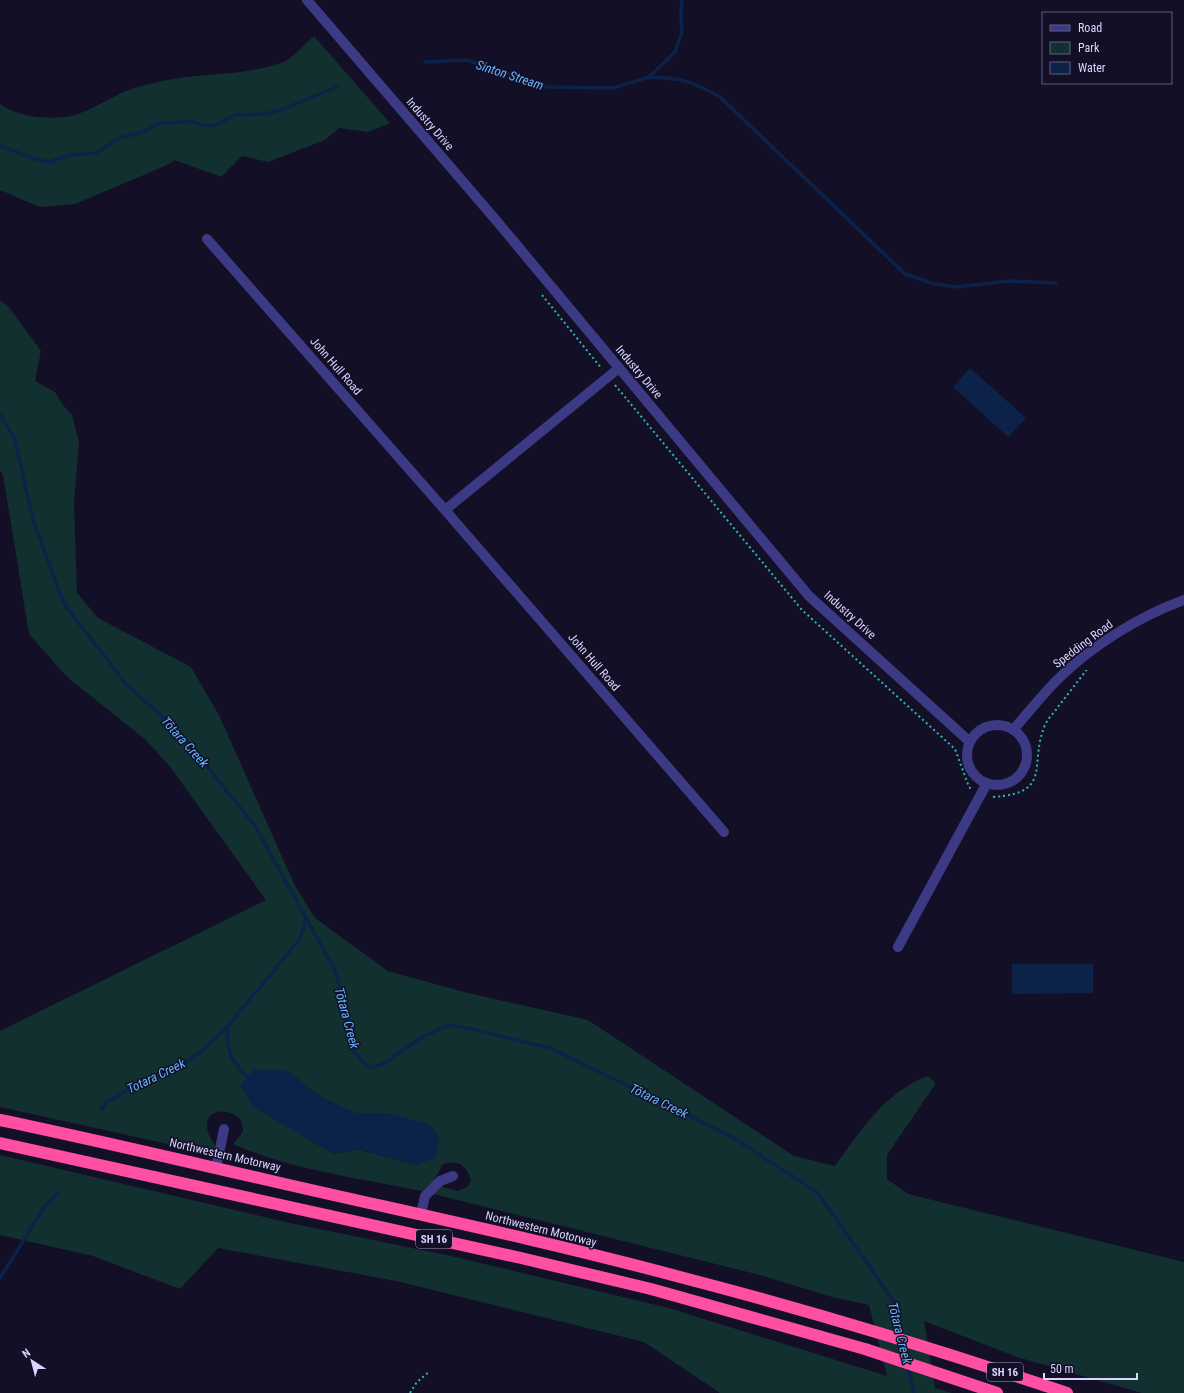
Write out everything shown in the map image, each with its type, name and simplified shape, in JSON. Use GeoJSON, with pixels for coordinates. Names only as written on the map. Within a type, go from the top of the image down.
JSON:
{"type":"FeatureCollection","features":[{"type":"Feature","properties":{"kind":"highway","name":"Northwestern Motorway"},"geometry":{"type":"LineString","coordinates":[[0,1120],[123,1146],[421,1214],[678,1276],[861,1326],[943,1351],[1067,1393]]}},
{"type":"Feature","properties":{"kind":"highway","name":"SH 16"},"geometry":{"type":"LineString","coordinates":[[0,1143],[621,1282],[865,1349],[997,1393]]}},
{"type":"Feature","properties":{"kind":"street","name":"Industry Drive"},"geometry":{"type":"LineString","coordinates":[[307,0],[619,368],[809,596],[970,742]]}},
{"type":"Feature","properties":{"kind":"street","name":"John Hull Road"},"geometry":{"type":"LineString","coordinates":[[207,239],[445,510],[724,832]]}},
{"type":"Feature","properties":{"kind":"street"},"geometry":{"type":"LineString","coordinates":[[445,510],[619,368]]}},
{"type":"Feature","properties":{"kind":"street","name":"Spedding Road"},"geometry":{"type":"LineString","coordinates":[[1014,730],[1058,679],[1088,654],[1114,635],[1154,611],[1184,600]]}},
{"type":"Feature","properties":{"kind":"street"},"geometry":{"type":"LineString","coordinates":[[994,725],[1005,726],[1014,730],[1021,736],[1025,745],[1027,754],[1024,768],[1015,779],[1006,784],[988,784],[979,779],[972,771],[968,762],[967,752],[970,742],[980,731],[994,725]]}},
{"type":"Feature","properties":{"kind":"street"},"geometry":{"type":"LineString","coordinates":[[898,947],[988,784]]}},
{"type":"Feature","properties":{"kind":"street"},"geometry":{"type":"LineString","coordinates":[[216,1168],[224,1129]]}},
{"type":"Feature","properties":{"kind":"street"},"geometry":{"type":"LineString","coordinates":[[421,1214],[425,1196],[440,1182],[454,1176]]}},
{"type":"Feature","properties":{"kind":"path"},"geometry":{"type":"LineString","coordinates":[[538,290],[608,377],[802,610],[955,749],[969,787],[981,798],[1012,796],[1029,788],[1035,779],[1040,742],[1046,723],[1091,665]]}},
{"type":"Feature","properties":{"kind":"path"},"geometry":{"type":"LineString","coordinates":[[410,1393],[417,1382],[429,1372]]}},
{"type":"Feature","properties":{"kind":"green space"},"geometry":{"type":"Polygon","coordinates":[[[314,36],[390,123],[368,132],[339,128],[325,140],[268,162],[242,156],[221,177],[175,160],[165,166],[75,204],[40,207],[0,190],[0,104],[15,112],[31,116],[56,118],[72,116],[134,88],[173,79],[235,73],[281,63],[294,55],[314,36]]]}},
{"type":"Feature","properties":{"kind":"green space"},"geometry":{"type":"Polygon","coordinates":[[[0,300],[8,306],[41,351],[35,381],[55,392],[63,405],[72,415],[79,442],[74,503],[77,593],[98,618],[191,667],[219,715],[295,886],[315,918],[388,971],[464,992],[588,1020],[794,1156],[835,1166],[864,1126],[887,1102],[899,1091],[928,1076],[936,1083],[887,1155],[887,1179],[908,1194],[1184,1262],[1184,1393],[1142,1393],[1017,1357],[924,1321],[935,1388],[952,1393],[720,1393],[644,1342],[396,1281],[218,1248],[180,1289],[93,1256],[0,1235],[0,1155],[290,1223],[451,1256],[669,1308],[887,1376],[869,1305],[828,1296],[760,1275],[433,1194],[440,1186],[457,1191],[467,1187],[471,1180],[467,1170],[461,1164],[443,1164],[434,1180],[422,1191],[302,1167],[255,1153],[233,1144],[241,1135],[243,1129],[241,1122],[231,1113],[218,1112],[212,1115],[208,1120],[208,1133],[217,1150],[213,1154],[0,1107],[0,1031],[266,900],[171,768],[146,740],[67,677],[29,634],[3,475],[0,471],[0,300]],[[286,1070],[333,1154],[357,1149],[416,1165],[387,1113],[354,1113],[321,1097],[286,1070]]]}},
{"type":"Feature","properties":{"kind":"water"},"geometry":{"type":"Polygon","coordinates":[[[970,368],[1026,418],[1008,437],[953,387],[970,368]]]}},
{"type":"Feature","properties":{"kind":"water"},"geometry":{"type":"Polygon","coordinates":[[[1012,964],[1093,964],[1093,993],[1012,994],[1012,964]]]}},
{"type":"Feature","properties":{"kind":"water"},"geometry":{"type":"Polygon","coordinates":[[[254,1070],[286,1070],[321,1097],[354,1113],[387,1113],[428,1124],[440,1138],[435,1158],[416,1165],[358,1149],[333,1154],[253,1107],[240,1085],[254,1070]]]}},
{"type":"Feature","properties":{"kind":"waterway","name":"Sinton Stream"},"geometry":{"type":"LineString","coordinates":[[425,62],[467,60],[548,87],[613,88],[649,77],[675,52],[682,32],[682,0]]}},
{"type":"Feature","properties":{"kind":"waterway"},"geometry":{"type":"LineString","coordinates":[[649,77],[670,78],[686,81],[720,97],[905,274],[934,284],[957,287],[1009,281],[1056,283]]}},
{"type":"Feature","properties":{"kind":"waterway","name":"Sinton Stream"},"geometry":{"type":"LineString","coordinates":[[0,146],[35,159],[50,162],[69,155],[96,153],[120,138],[146,131],[156,124],[193,121],[202,125],[212,126],[236,115],[266,114],[283,109],[337,87]]}},
{"type":"Feature","properties":{"kind":"waterway","name":"Tōtara Creek"},"geometry":{"type":"LineString","coordinates":[[0,414],[15,440],[33,520],[64,604],[126,684],[180,733],[255,826],[336,972],[353,1049],[361,1061],[371,1068],[385,1063],[424,1036],[450,1025],[476,1030],[550,1048],[731,1136],[818,1193],[895,1303],[902,1337]]}},
{"type":"Feature","properties":{"kind":"waterway","name":"Totara Creek"},"geometry":{"type":"LineString","coordinates":[[102,1109],[107,1102],[150,1076],[177,1068],[201,1052],[227,1027],[300,939],[306,919]]}},
{"type":"Feature","properties":{"kind":"waterway","name":"Totara Creek"},"geometry":{"type":"LineString","coordinates":[[227,1027],[229,1050],[236,1064],[247,1077]]}},
{"type":"Feature","properties":{"kind":"waterway"},"geometry":{"type":"LineString","coordinates":[[0,1278],[44,1208],[58,1193]]}},
{"type":"Feature","properties":{"kind":"waterway","name":"Tōtara Creek"},"geometry":{"type":"LineString","coordinates":[[903,1343],[907,1361]]}},
{"type":"Feature","properties":{"kind":"waterway","name":"Tōtara Creek"},"geometry":{"type":"LineString","coordinates":[[908,1367],[914,1393]]}}]}
